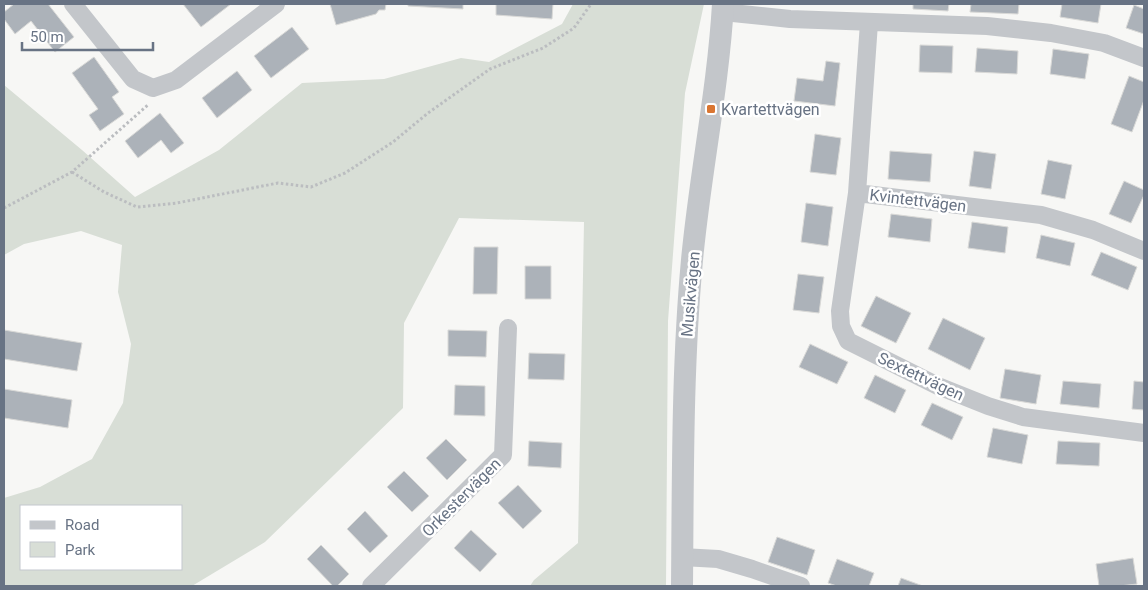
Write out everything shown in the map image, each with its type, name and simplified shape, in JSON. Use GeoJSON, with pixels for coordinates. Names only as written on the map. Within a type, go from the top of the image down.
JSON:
{"type":"FeatureCollection","features":[{"type":"Feature","properties":{"kind":"street"},"geometry":{"type":"LineString","coordinates":[[73,4],[133,79],[154,88],[176,80],[276,4]]}},
{"type":"Feature","properties":{"kind":"street"},"geometry":{"type":"LineString","coordinates":[[723,8],[790,19],[987,26],[1051,33],[1104,43],[1144,58]]}},
{"type":"Feature","properties":{"kind":"street","name":"Musikvägen"},"geometry":{"type":"LineString","coordinates":[[682,586],[684,376],[688,306],[692,259],[723,8]]}},
{"type":"Feature","properties":{"kind":"street","name":"Kvintettvägen"},"geometry":{"type":"LineString","coordinates":[[869,22],[857,193],[1041,215],[1093,230],[1144,251]]}},
{"type":"Feature","properties":{"kind":"street","name":"Sextettvägen"},"geometry":{"type":"LineString","coordinates":[[857,193],[840,311],[841,326],[848,340],[938,386],[988,406],[1023,416],[1144,433]]}},
{"type":"Feature","properties":{"kind":"street","name":"Orkestervägen"},"geometry":{"type":"LineString","coordinates":[[371,586],[503,455],[508,328]]}},
{"type":"Feature","properties":{"kind":"street"},"geometry":{"type":"LineString","coordinates":[[682,558],[718,559],[801,586]]}},
{"type":"Feature","properties":{"kind":"path"},"geometry":{"type":"LineString","coordinates":[[72,172],[104,192],[137,207],[177,203],[278,183],[311,187],[346,173],[393,142],[428,113],[490,69],[543,48],[574,28],[591,4]]}},
{"type":"Feature","properties":{"kind":"path"},"geometry":{"type":"LineString","coordinates":[[4,208],[72,172],[176,80]]}},
{"type":"Feature","properties":{"kind":"green space"},"geometry":{"type":"Polygon","coordinates":[[[573,4],[704,4],[685,93],[668,321],[666,586],[530,586],[534,580],[578,543],[584,222],[459,218],[404,323],[403,408],[265,542],[192,586],[4,586],[4,498],[40,487],[92,459],[123,403],[131,344],[118,292],[122,245],[81,231],[24,244],[4,255],[4,85],[135,197],[219,150],[302,83],[384,79],[461,58],[489,62],[562,24],[573,4]]]}},
{"type":"Feature","properties":{"kind":"building"},"geometry":{"type":"Polygon","coordinates":[[[14,4],[48,4],[74,37],[55,52],[31,21],[15,34],[4,19],[4,12],[14,4]]]}},
{"type":"Feature","properties":{"kind":"building"},"geometry":{"type":"Polygon","coordinates":[[[183,4],[231,4],[201,27],[183,4]]]}},
{"type":"Feature","properties":{"kind":"building"},"geometry":{"type":"Polygon","coordinates":[[[330,4],[386,4],[385,10],[379,10],[376,14],[336,25],[330,4]]]}},
{"type":"Feature","properties":{"kind":"building"},"geometry":{"type":"Polygon","coordinates":[[[408,4],[463,4],[463,9],[408,6],[408,4]]]}},
{"type":"Feature","properties":{"kind":"building"},"geometry":{"type":"Polygon","coordinates":[[[496,4],[553,4],[552,19],[496,15],[496,4]]]}},
{"type":"Feature","properties":{"kind":"building"},"geometry":{"type":"Polygon","coordinates":[[[913,4],[949,4],[948,11],[913,9],[913,4]]]}},
{"type":"Feature","properties":{"kind":"building"},"geometry":{"type":"Polygon","coordinates":[[[971,4],[1019,4],[1018,14],[970,12],[971,4]]]}},
{"type":"Feature","properties":{"kind":"building"},"geometry":{"type":"Polygon","coordinates":[[[1062,4],[1101,4],[1098,23],[1060,17],[1062,4]]]}},
{"type":"Feature","properties":{"kind":"building"},"geometry":{"type":"Polygon","coordinates":[[[1134,5],[1144,9],[1144,34],[1126,28],[1134,5]]]}},
{"type":"Feature","properties":{"kind":"building"},"geometry":{"type":"Polygon","coordinates":[[[292,27],[309,49],[271,78],[254,56],[292,27]]]}},
{"type":"Feature","properties":{"kind":"building"},"geometry":{"type":"Polygon","coordinates":[[[920,45],[953,46],[952,73],[919,72],[920,45]]]}},
{"type":"Feature","properties":{"kind":"building"},"geometry":{"type":"Polygon","coordinates":[[[977,48],[1018,51],[1017,74],[975,72],[977,48]]]}},
{"type":"Feature","properties":{"kind":"building"},"geometry":{"type":"Polygon","coordinates":[[[1053,49],[1089,54],[1085,79],[1050,74],[1053,49]]]}},
{"type":"Feature","properties":{"kind":"building"},"geometry":{"type":"Polygon","coordinates":[[[94,57],[119,92],[112,97],[124,114],[100,131],[89,115],[98,109],[72,73],[94,57]]]}},
{"type":"Feature","properties":{"kind":"building"},"geometry":{"type":"Polygon","coordinates":[[[826,61],[840,63],[835,106],[794,101],[797,78],[823,81],[826,61]]]}},
{"type":"Feature","properties":{"kind":"building"},"geometry":{"type":"Polygon","coordinates":[[[237,71],[252,90],[217,118],[202,98],[237,71]]]}},
{"type":"Feature","properties":{"kind":"building"},"geometry":{"type":"Polygon","coordinates":[[[1129,76],[1144,82],[1144,100],[1132,132],[1111,124],[1129,76]]]}},
{"type":"Feature","properties":{"kind":"building"},"geometry":{"type":"Polygon","coordinates":[[[160,113],[184,143],[171,153],[161,140],[138,158],[125,141],[160,113]]]}},
{"type":"Feature","properties":{"kind":"building"},"geometry":{"type":"Polygon","coordinates":[[[815,134],[841,138],[836,175],[810,172],[815,134]]]}},
{"type":"Feature","properties":{"kind":"building"},"geometry":{"type":"Polygon","coordinates":[[[890,151],[932,154],[930,182],[888,179],[890,151]]]}},
{"type":"Feature","properties":{"kind":"building"},"geometry":{"type":"Polygon","coordinates":[[[974,151],[996,154],[991,189],[969,186],[974,151]]]}},
{"type":"Feature","properties":{"kind":"building"},"geometry":{"type":"Polygon","coordinates":[[[1048,160],[1072,165],[1065,199],[1041,194],[1048,160]]]}},
{"type":"Feature","properties":{"kind":"building"},"geometry":{"type":"Polygon","coordinates":[[[1124,181],[1144,190],[1144,195],[1131,223],[1109,214],[1124,181]]]}},
{"type":"Feature","properties":{"kind":"building"},"geometry":{"type":"Polygon","coordinates":[[[806,203],[833,207],[828,246],[801,242],[806,203]]]}},
{"type":"Feature","properties":{"kind":"building"},"geometry":{"type":"Polygon","coordinates":[[[891,214],[932,219],[930,242],[888,237],[891,214]]]}},
{"type":"Feature","properties":{"kind":"building"},"geometry":{"type":"Polygon","coordinates":[[[972,222],[1008,227],[1005,253],[968,248],[972,222]]]}},
{"type":"Feature","properties":{"kind":"building"},"geometry":{"type":"Polygon","coordinates":[[[1041,235],[1075,243],[1070,266],[1036,258],[1041,235]]]}},
{"type":"Feature","properties":{"kind":"building"},"geometry":{"type":"Polygon","coordinates":[[[474,247],[498,247],[497,294],[473,294],[474,247]]]}},
{"type":"Feature","properties":{"kind":"building"},"geometry":{"type":"Polygon","coordinates":[[[1101,252],[1137,267],[1128,290],[1091,275],[1101,252]]]}},
{"type":"Feature","properties":{"kind":"building"},"geometry":{"type":"Polygon","coordinates":[[[525,266],[551,266],[551,299],[525,299],[525,266]]]}},
{"type":"Feature","properties":{"kind":"building"},"geometry":{"type":"Polygon","coordinates":[[[798,274],[824,277],[819,313],[793,310],[798,274]]]}},
{"type":"Feature","properties":{"kind":"building"},"geometry":{"type":"Polygon","coordinates":[[[876,296],[911,313],[896,343],[861,326],[876,296]]]}},
{"type":"Feature","properties":{"kind":"building"},"geometry":{"type":"Polygon","coordinates":[[[943,318],[985,338],[970,370],[928,349],[943,318]]]}},
{"type":"Feature","properties":{"kind":"building"},"geometry":{"type":"Polygon","coordinates":[[[4,330],[82,343],[77,371],[4,359],[4,330]]]}},
{"type":"Feature","properties":{"kind":"building"},"geometry":{"type":"Polygon","coordinates":[[[448,330],[487,331],[486,357],[448,356],[448,330]]]}},
{"type":"Feature","properties":{"kind":"building"},"geometry":{"type":"Polygon","coordinates":[[[810,344],[848,362],[837,384],[799,367],[810,344]]]}},
{"type":"Feature","properties":{"kind":"building"},"geometry":{"type":"Polygon","coordinates":[[[529,353],[565,354],[564,380],[528,379],[529,353]]]}},
{"type":"Feature","properties":{"kind":"building"},"geometry":{"type":"Polygon","coordinates":[[[1005,369],[1041,375],[1036,404],[1000,398],[1005,369]]]}},
{"type":"Feature","properties":{"kind":"building"},"geometry":{"type":"Polygon","coordinates":[[[875,375],[906,390],[895,413],[864,398],[875,375]]]}},
{"type":"Feature","properties":{"kind":"building"},"geometry":{"type":"Polygon","coordinates":[[[1063,381],[1101,384],[1099,408],[1060,404],[1063,381]]]}},
{"type":"Feature","properties":{"kind":"building"},"geometry":{"type":"Polygon","coordinates":[[[1134,381],[1144,382],[1144,410],[1132,409],[1134,381]]]}},
{"type":"Feature","properties":{"kind":"building"},"geometry":{"type":"Polygon","coordinates":[[[455,385],[485,386],[485,416],[454,415],[455,385]]]}},
{"type":"Feature","properties":{"kind":"building"},"geometry":{"type":"Polygon","coordinates":[[[4,389],[72,400],[68,428],[4,418],[4,389]]]}},
{"type":"Feature","properties":{"kind":"building"},"geometry":{"type":"Polygon","coordinates":[[[932,403],[963,417],[952,440],[921,425],[932,403]]]}},
{"type":"Feature","properties":{"kind":"building"},"geometry":{"type":"Polygon","coordinates":[[[993,428],[1028,435],[1022,464],[987,457],[993,428]]]}},
{"type":"Feature","properties":{"kind":"building"},"geometry":{"type":"Polygon","coordinates":[[[446,439],[467,460],[447,480],[426,458],[446,439]]]}},
{"type":"Feature","properties":{"kind":"building"},"geometry":{"type":"Polygon","coordinates":[[[529,441],[562,443],[561,468],[528,466],[529,441]]]}},
{"type":"Feature","properties":{"kind":"building"},"geometry":{"type":"Polygon","coordinates":[[[1058,441],[1100,443],[1099,466],[1056,464],[1058,441]]]}},
{"type":"Feature","properties":{"kind":"building"},"geometry":{"type":"Polygon","coordinates":[[[404,471],[429,496],[412,512],[387,487],[404,471]]]}},
{"type":"Feature","properties":{"kind":"building"},"geometry":{"type":"Polygon","coordinates":[[[518,485],[542,511],[523,529],[498,503],[518,485]]]}},
{"type":"Feature","properties":{"kind":"building"},"geometry":{"type":"Polygon","coordinates":[[[365,511],[388,536],[370,553],[347,529],[365,511]]]}},
{"type":"Feature","properties":{"kind":"building"},"geometry":{"type":"Polygon","coordinates":[[[471,530],[497,554],[480,572],[454,548],[471,530]]]}},
{"type":"Feature","properties":{"kind":"building"},"geometry":{"type":"Polygon","coordinates":[[[777,537],[815,550],[807,575],[768,562],[777,537]]]}},
{"type":"Feature","properties":{"kind":"building"},"geometry":{"type":"Polygon","coordinates":[[[321,545],[349,574],[337,586],[333,586],[307,559],[321,545]]]}},
{"type":"Feature","properties":{"kind":"building"},"geometry":{"type":"Polygon","coordinates":[[[1133,558],[1137,584],[1099,586],[1096,564],[1133,558]]]}},
{"type":"Feature","properties":{"kind":"building"},"geometry":{"type":"Polygon","coordinates":[[[837,559],[874,573],[869,586],[837,586],[828,583],[837,559]]]}},
{"type":"Feature","properties":{"kind":"building"},"geometry":{"type":"Polygon","coordinates":[[[901,578],[923,586],[898,586],[901,578]]]}},
{"type":"Feature","properties":{"kind":"place","name":"Kvartettvägen"},"geometry":{"type":"Point","coordinates":[711,109]}}]}
